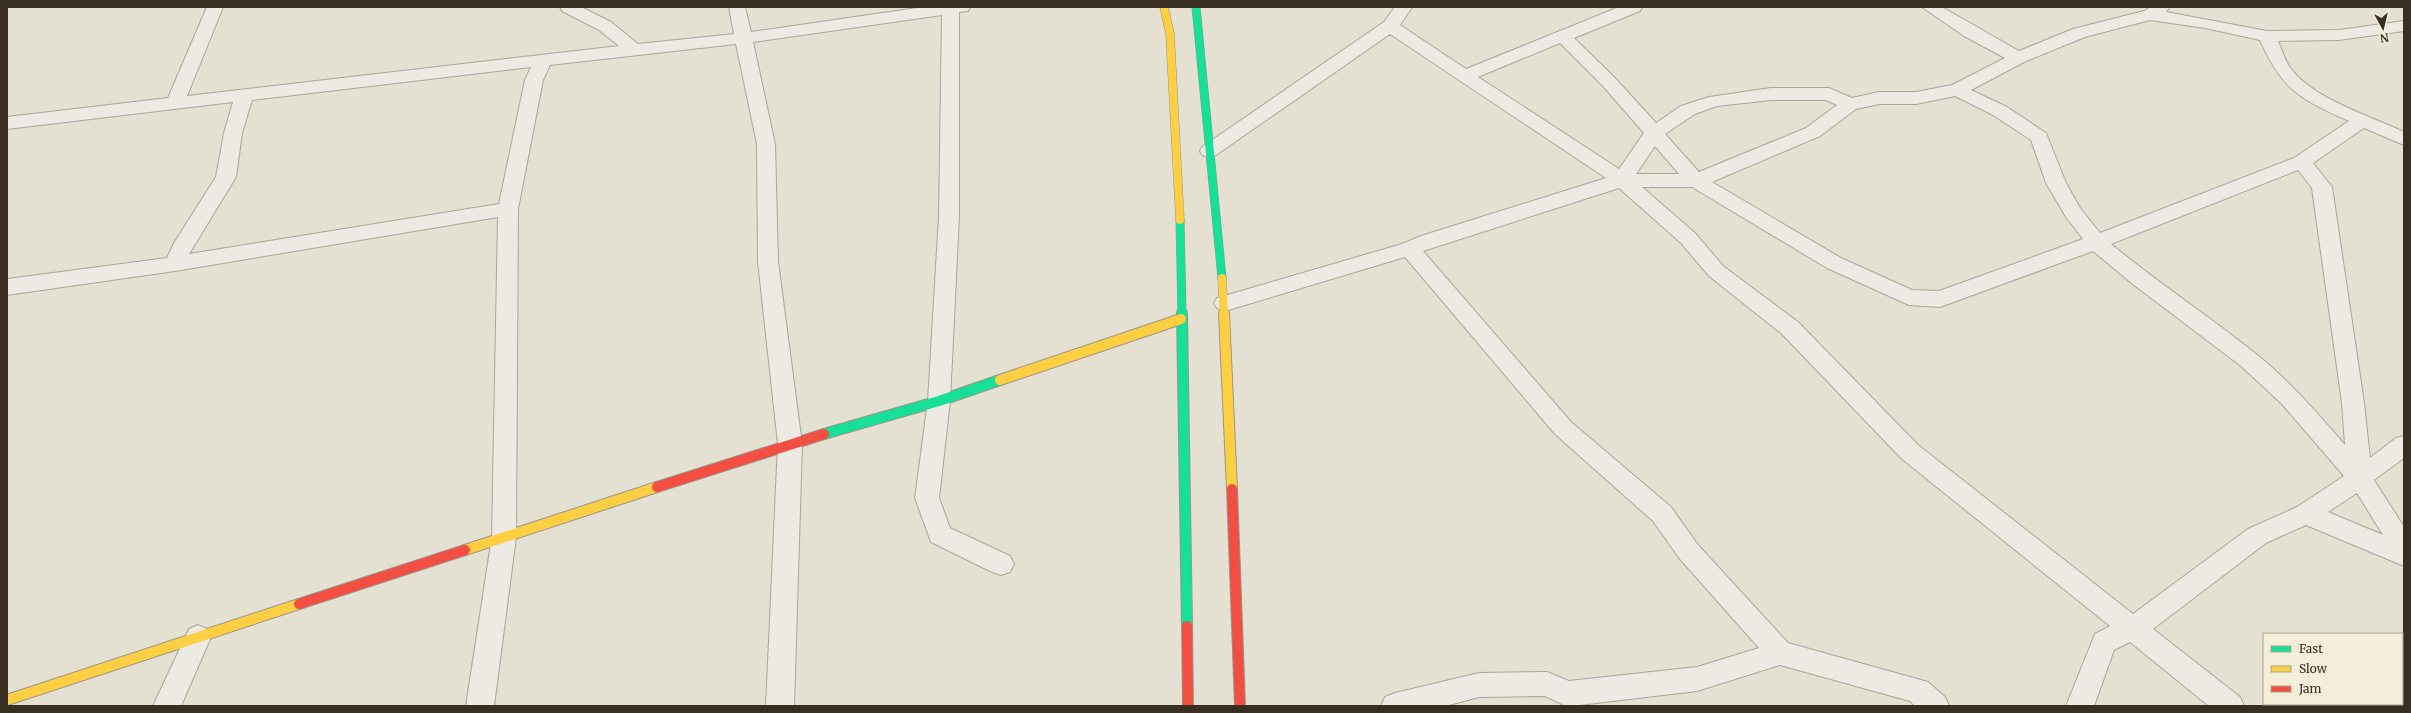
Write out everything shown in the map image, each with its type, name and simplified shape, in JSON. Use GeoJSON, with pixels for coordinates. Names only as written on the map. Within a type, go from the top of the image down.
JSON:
{"type":"FeatureCollection","features":[{"type":"Feature","properties":{"kind":"main road"},"geometry":{"type":"LineString","coordinates":[[1164,7],[1170,34],[1182,268],[1181,319],[1188,706]]}},
{"type":"Feature","properties":{"kind":"main road"},"geometry":{"type":"LineString","coordinates":[[1196,7],[1200,34],[1209,150],[1225,303],[1240,706]]}},
{"type":"Feature","properties":{"kind":"main road"},"geometry":{"type":"LineString","coordinates":[[7,700],[198,636],[790,444],[939,401],[1181,319]]}},
{"type":"Feature","properties":{"kind":"street"},"geometry":{"type":"LineString","coordinates":[[176,102],[215,7]]}},
{"type":"Feature","properties":{"kind":"street"},"geometry":{"type":"LineString","coordinates":[[568,7],[605,26],[634,50]]}},
{"type":"Feature","properties":{"kind":"street"},"geometry":{"type":"LineString","coordinates":[[737,7],[742,38],[766,144],[768,262],[790,444],[780,706]]}},
{"type":"Feature","properties":{"kind":"street"},"geometry":{"type":"LineString","coordinates":[[1209,150],[1390,26],[1404,7]]}},
{"type":"Feature","properties":{"kind":"street"},"geometry":{"type":"LineString","coordinates":[[1464,76],[1634,7]]}},
{"type":"Feature","properties":{"kind":"street"},"geometry":{"type":"LineString","coordinates":[[1930,7],[1970,32],[2018,58]]}},
{"type":"Feature","properties":{"kind":"street"},"geometry":{"type":"LineString","coordinates":[[7,124],[245,94],[634,50],[710,44],[742,38],[956,8],[949,216],[939,401],[927,498],[940,535],[1001,564]]}},
{"type":"Feature","properties":{"kind":"street"},"geometry":{"type":"LineString","coordinates":[[1225,303],[1410,248],[1622,180],[1696,181],[1802,138],[1813,132],[1850,104],[1879,98],[1916,98],[1957,90],[2018,58],[2079,33],[2156,11],[2267,36],[2339,35],[2404,26]]}},
{"type":"Feature","properties":{"kind":"street"},"geometry":{"type":"LineString","coordinates":[[1390,26],[1622,180],[1688,238],[1716,271],[1790,328],[1910,452],[2134,628],[2230,706]]}},
{"type":"Feature","properties":{"kind":"street"},"geometry":{"type":"LineString","coordinates":[[2267,36],[2286,74],[2303,89],[2362,121],[2404,139]]}},
{"type":"Feature","properties":{"kind":"street"},"geometry":{"type":"LineString","coordinates":[[1563,37],[1608,81],[1653,134],[1696,181],[1834,263],[1909,297],[1940,299],[2096,242],[2301,162],[2362,121]]}},
{"type":"Feature","properties":{"kind":"street"},"geometry":{"type":"LineString","coordinates":[[480,706],[504,536],[508,209],[534,80],[543,61]]}},
{"type":"Feature","properties":{"kind":"street"},"geometry":{"type":"LineString","coordinates":[[1957,90],[2000,112],[2039,138],[2056,183],[2073,212],[2096,242],[2142,280],[2249,360],[2289,397],[2360,478],[2404,548]]}},
{"type":"Feature","properties":{"kind":"street"},"geometry":{"type":"LineString","coordinates":[[175,264],[181,248],[226,177],[234,133],[245,94]]}},
{"type":"Feature","properties":{"kind":"street"},"geometry":{"type":"LineString","coordinates":[[1622,180],[1653,134],[1688,110],[1715,101],[1771,94],[1829,94],[1850,104]]}},
{"type":"Feature","properties":{"kind":"street"},"geometry":{"type":"LineString","coordinates":[[2301,162],[2322,187],[2353,403],[2360,478]]}},
{"type":"Feature","properties":{"kind":"street"},"geometry":{"type":"LineString","coordinates":[[7,287],[175,264],[508,209]]}},
{"type":"Feature","properties":{"kind":"street"},"geometry":{"type":"LineString","coordinates":[[1410,248],[1563,428],[1662,514],[1689,552],[1780,653],[1918,691],[1935,706]]}},
{"type":"Feature","properties":{"kind":"street"},"geometry":{"type":"LineString","coordinates":[[2080,706],[2104,642],[2134,628],[2256,536],[2306,514],[2360,478],[2404,445]]}},
{"type":"Feature","properties":{"kind":"street"},"geometry":{"type":"LineString","coordinates":[[2306,514],[2404,555]]}},
{"type":"Feature","properties":{"kind":"street"},"geometry":{"type":"LineString","coordinates":[[167,706],[198,636]]}},
{"type":"Feature","properties":{"kind":"street"},"geometry":{"type":"LineString","coordinates":[[1396,706],[1479,685],[1547,684],[1570,700],[1697,679],[1780,653]]}},
{"type":"Feature","properties":{"kind":"traffic: fast"},"geometry":{"type":"LineString","coordinates":[[1196,7],[1222,278]]}},
{"type":"Feature","properties":{"kind":"traffic: fast"},"geometry":{"type":"LineString","coordinates":[[1180,220],[1187,626]]}},
{"type":"Feature","properties":{"kind":"traffic: fast"},"geometry":{"type":"LineString","coordinates":[[824,434],[939,401],[1000,380]]}},
{"type":"Feature","properties":{"kind":"traffic: slow"},"geometry":{"type":"LineString","coordinates":[[1164,7],[1170,34],[1180,220]]}},
{"type":"Feature","properties":{"kind":"traffic: slow"},"geometry":{"type":"LineString","coordinates":[[1222,278],[1232,489]]}},
{"type":"Feature","properties":{"kind":"traffic: slow"},"geometry":{"type":"LineString","coordinates":[[1000,380],[1181,319]]}},
{"type":"Feature","properties":{"kind":"traffic: slow"},"geometry":{"type":"LineString","coordinates":[[465,550],[657,487]]}},
{"type":"Feature","properties":{"kind":"traffic: slow"},"geometry":{"type":"LineString","coordinates":[[7,700],[299,604]]}},
{"type":"Feature","properties":{"kind":"traffic: jam"},"geometry":{"type":"LineString","coordinates":[[657,487],[824,434]]}},
{"type":"Feature","properties":{"kind":"traffic: jam"},"geometry":{"type":"LineString","coordinates":[[1232,489],[1240,706]]}},
{"type":"Feature","properties":{"kind":"traffic: jam"},"geometry":{"type":"LineString","coordinates":[[299,604],[465,550]]}},
{"type":"Feature","properties":{"kind":"traffic: jam"},"geometry":{"type":"LineString","coordinates":[[1187,626],[1188,706]]}}]}
